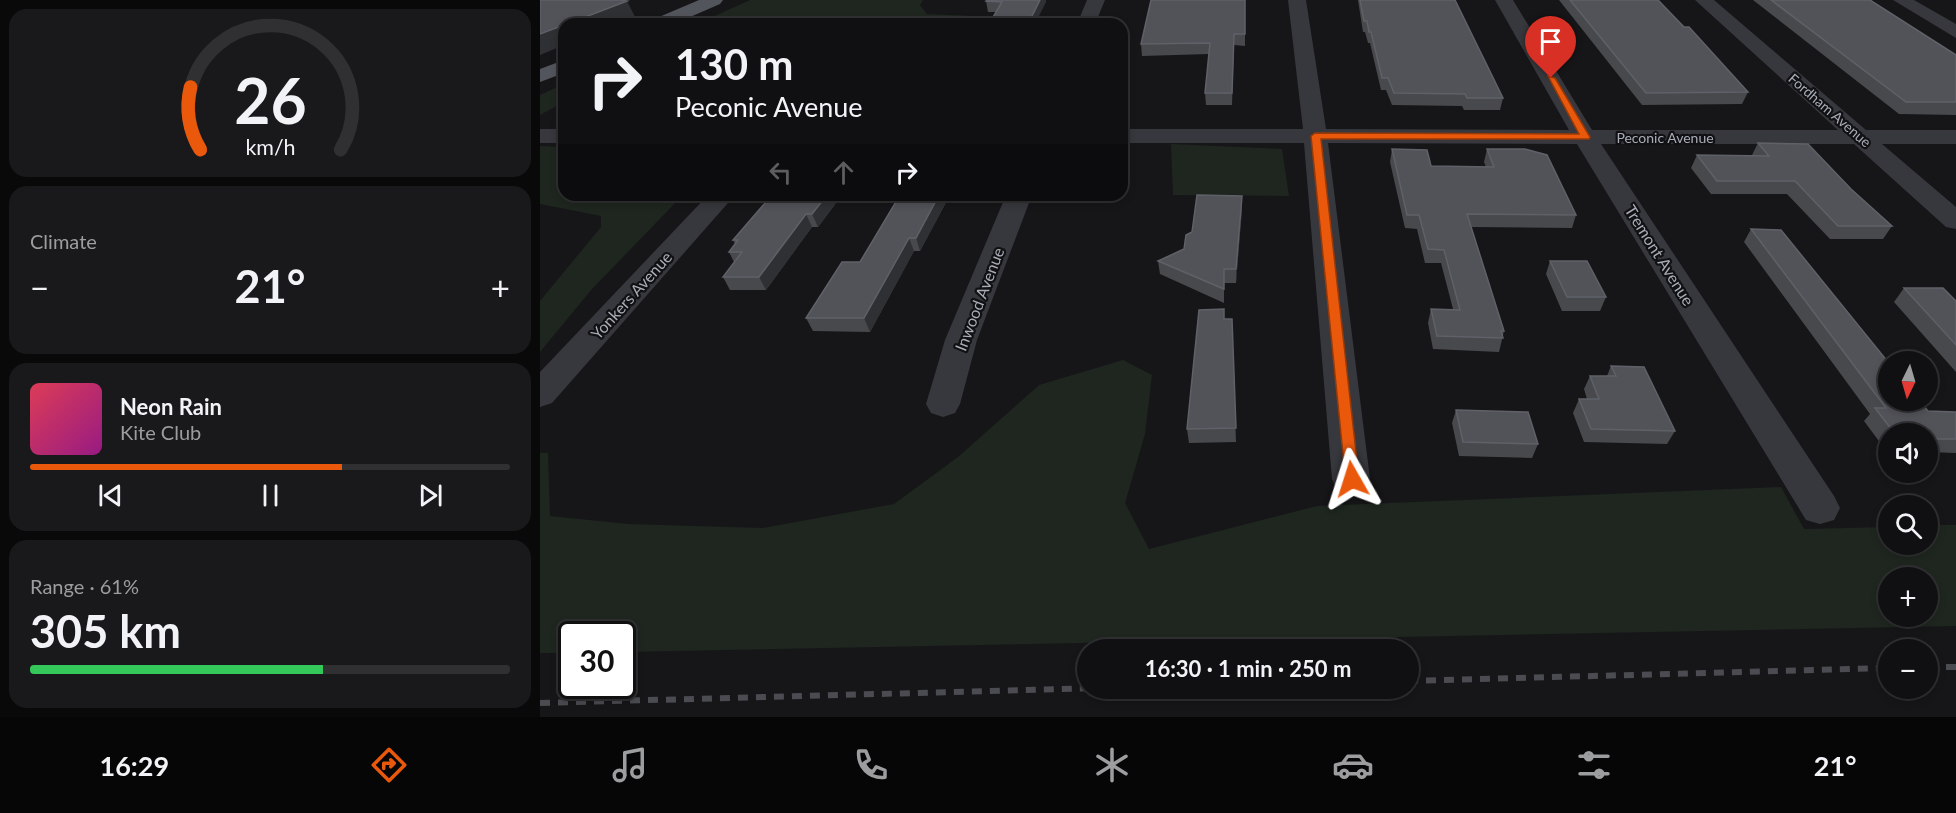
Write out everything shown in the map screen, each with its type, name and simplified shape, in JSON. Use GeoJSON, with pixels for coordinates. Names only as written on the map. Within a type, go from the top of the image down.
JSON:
{"type":"FeatureCollection","features":[{"type":"Feature","properties":{"kind":"main road"},"geometry":{"type":"LineString","coordinates":[[673,18],[714,0]]}},
{"type":"Feature","properties":{"kind":"main road"},"geometry":{"type":"LineString","coordinates":[[540,76],[558,68]]}},
{"type":"Feature","properties":{"kind":"street"},"geometry":{"type":"LineString","coordinates":[[1088,18],[1096,0]]}},
{"type":"Feature","properties":{"kind":"street"},"geometry":{"type":"LineString","coordinates":[[1296,0],[1315,136],[1352,479]]}},
{"type":"Feature","properties":{"kind":"street","name":"Tremont Avenue"},"geometry":{"type":"LineString","coordinates":[[1504,0],[1585,137],[1820,508]]}},
{"type":"Feature","properties":{"kind":"street","name":"Fordham Avenue"},"geometry":{"type":"LineString","coordinates":[[1704,0],[1956,221]]}},
{"type":"Feature","properties":{"kind":"street"},"geometry":{"type":"LineString","coordinates":[[1902,0],[1956,32]]}},
{"type":"Feature","properties":{"kind":"street"},"geometry":{"type":"LineString","coordinates":[[540,136],[558,136]]}},
{"type":"Feature","properties":{"kind":"street","name":"Peconic Avenue"},"geometry":{"type":"LineString","coordinates":[[1128,136],[1956,137]]}},
{"type":"Feature","properties":{"kind":"street","name":"Yonkers Avenue"},"geometry":{"type":"LineString","coordinates":[[540,394],[717,201]]}},
{"type":"Feature","properties":{"kind":"street","name":"Inwood Avenue"},"geometry":{"type":"LineString","coordinates":[[943,404],[961,340],[1017,201]]}},
{"type":"Feature","properties":{"kind":"shaded area"},"geometry":{"type":"Polygon","coordinates":[[[750,0],[923,0],[920,5],[927,14],[974,16],[973,18],[710,18],[750,0]]]}},
{"type":"Feature","properties":{"kind":"shaded area"},"geometry":{"type":"Polygon","coordinates":[[[558,87],[558,105],[540,115],[540,95],[558,87]]]}},
{"type":"Feature","properties":{"kind":"shaded area"},"geometry":{"type":"Polygon","coordinates":[[[1171,144],[1282,149],[1289,196],[1173,195],[1171,144]]]}},
{"type":"Feature","properties":{"kind":"shaded area"},"geometry":{"type":"Polygon","coordinates":[[[540,146],[558,147],[558,201],[677,201],[592,289],[540,352],[540,301],[601,227],[601,216],[540,204],[540,146]]]}},
{"type":"Feature","properties":{"kind":"shaded area"},"geometry":{"type":"Polygon","coordinates":[[[1123,360],[1152,375],[1145,434],[1125,503],[1149,549],[1317,506],[1781,487],[1804,529],[1878,527],[1878,555],[1938,555],[1938,525],[1956,525],[1956,626],[1938,626],[1938,567],[1878,567],[1878,627],[1905,627],[1290,639],[1077,639],[1077,643],[636,652],[636,621],[558,621],[558,653],[540,653],[540,453],[548,453],[550,516],[628,524],[763,528],[894,504],[958,457],[1039,385],[1123,360]]]}},
{"type":"Feature","properties":{"kind":"building"},"geometry":{"type":"Polygon","coordinates":[[[540,0],[627,1],[583,18],[558,18],[558,27],[540,34],[540,0]]]}},
{"type":"Feature","properties":{"kind":"building"},"geometry":{"type":"Polygon","coordinates":[[[1040,0],[1031,18],[993,18],[1002,2],[986,1],[1040,0]]]}},
{"type":"Feature","properties":{"kind":"building"},"geometry":{"type":"Polygon","coordinates":[[[1151,0],[1245,0],[1245,34],[1234,34],[1232,93],[1205,93],[1210,43],[1141,44],[1151,0]]]}},
{"type":"Feature","properties":{"kind":"building"},"geometry":{"type":"Polygon","coordinates":[[[1360,0],[1455,0],[1503,98],[1467,98],[1465,94],[1394,93],[1388,78],[1382,78],[1371,32],[1369,32],[1367,21],[1364,21],[1360,0]]]}},
{"type":"Feature","properties":{"kind":"building"},"geometry":{"type":"Polygon","coordinates":[[[1570,0],[1658,0],[1684,27],[1689,27],[1748,92],[1646,93],[1570,0]]]}},
{"type":"Feature","properties":{"kind":"building"},"geometry":{"type":"Polygon","coordinates":[[[1771,0],[1870,0],[1956,55],[1956,102],[1906,102],[1771,0]]]}},
{"type":"Feature","properties":{"kind":"building"},"geometry":{"type":"Polygon","coordinates":[[[1758,143],[1808,144],[1851,189],[1892,226],[1838,226],[1795,181],[1717,181],[1697,155],[1769,156],[1758,143]]]}},
{"type":"Feature","properties":{"kind":"building"},"geometry":{"type":"Polygon","coordinates":[[[1392,149],[1427,150],[1431,166],[1494,167],[1487,149],[1525,149],[1547,155],[1576,215],[1467,214],[1504,331],[1501,331],[1503,338],[1437,336],[1431,309],[1460,310],[1444,250],[1428,249],[1419,215],[1407,215],[1392,149]]]}},
{"type":"Feature","properties":{"kind":"building"},"geometry":{"type":"Polygon","coordinates":[[[1197,195],[1242,196],[1236,269],[1224,269],[1224,289],[1158,261],[1184,249],[1186,235],[1192,232],[1197,195]]]}},
{"type":"Feature","properties":{"kind":"building"},"geometry":{"type":"Polygon","coordinates":[[[767,201],[822,201],[812,214],[806,214],[759,277],[723,277],[742,252],[729,252],[738,240],[733,240],[767,201]]]}},
{"type":"Feature","properties":{"kind":"building"},"geometry":{"type":"Polygon","coordinates":[[[896,201],[936,201],[916,238],[909,238],[864,318],[806,318],[842,262],[860,262],[896,201]]]}},
{"type":"Feature","properties":{"kind":"building"},"geometry":{"type":"Polygon","coordinates":[[[1751,229],[1781,230],[1879,351],[1878,397],[1751,229]]]}},
{"type":"Feature","properties":{"kind":"building"},"geometry":{"type":"Polygon","coordinates":[[[1550,261],[1587,261],[1606,297],[1567,297],[1550,261]]]}},
{"type":"Feature","properties":{"kind":"building"},"geometry":{"type":"Polygon","coordinates":[[[1904,288],[1943,288],[1956,301],[1956,345],[1904,288]]]}},
{"type":"Feature","properties":{"kind":"building"},"geometry":{"type":"Polygon","coordinates":[[[1224,309],[1224,319],[1232,319],[1236,428],[1187,429],[1199,310],[1224,309]]]}},
{"type":"Feature","properties":{"kind":"building"},"geometry":{"type":"Polygon","coordinates":[[[1611,366],[1644,367],[1675,431],[1591,429],[1579,399],[1599,399],[1590,376],[1616,376],[1611,366]]]}},
{"type":"Feature","properties":{"kind":"building"},"geometry":{"type":"Polygon","coordinates":[[[1875,408],[1878,408],[1878,411],[1956,412],[1956,439],[1938,439],[1938,423],[1887,423],[1875,408]]]}},
{"type":"Feature","properties":{"kind":"building"},"geometry":{"type":"Polygon","coordinates":[[[1456,410],[1528,412],[1538,444],[1463,442],[1456,410]]]}},
{"type":"Feature","properties":{"kind":"railway"},"geometry":{"type":"LineString","coordinates":[[1938,667],[1956,667]]}},
{"type":"Feature","properties":{"kind":"railway"},"geometry":{"type":"LineString","coordinates":[[1419,681],[1878,668]]}},
{"type":"Feature","properties":{"kind":"railway"},"geometry":{"type":"LineString","coordinates":[[540,703],[1077,689]]}},
{"type":"Feature","properties":{"kind":"route"},"geometry":{"type":"LineString","coordinates":[[1352,479],[1315,136],[1585,137],[1551,78]]}}]}
